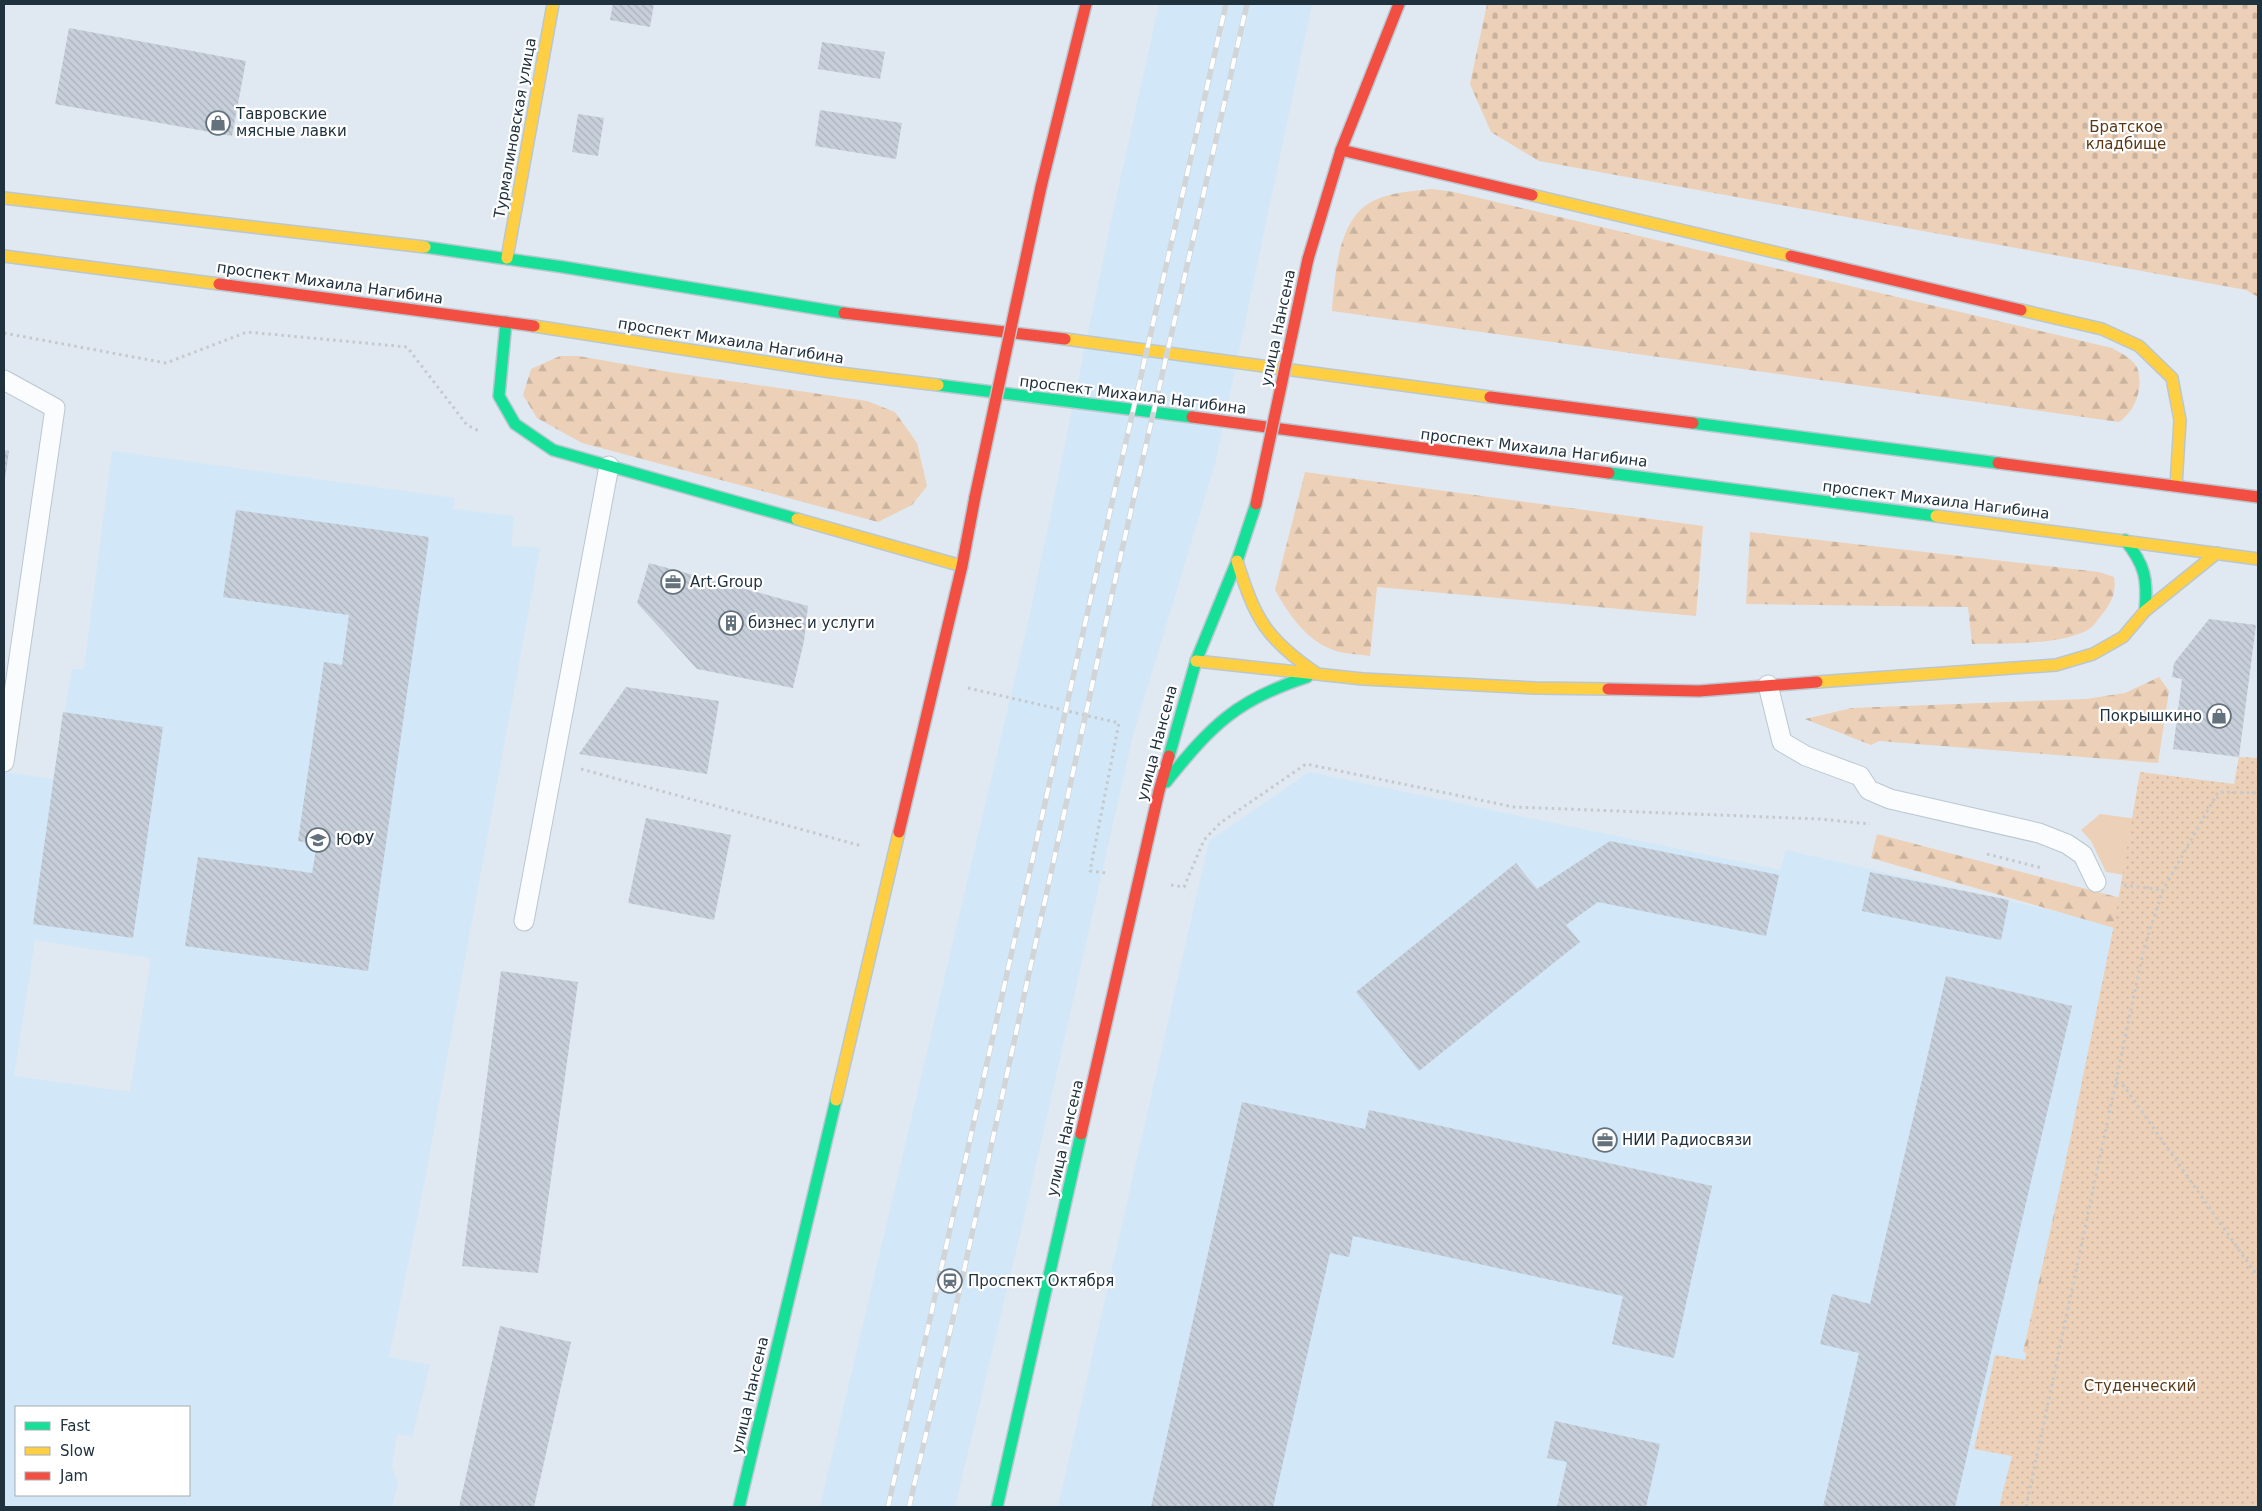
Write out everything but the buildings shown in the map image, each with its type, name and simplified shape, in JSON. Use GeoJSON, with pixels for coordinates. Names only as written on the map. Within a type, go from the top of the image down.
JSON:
{"type":"FeatureCollection","features":[{"type":"Feature","properties":{"kind":"main road","name":"Турмалиновская улица"},"geometry":{"type":"LineString","coordinates":[[507,258],[553,4]]}},
{"type":"Feature","properties":{"kind":"main road","name":"улица Нансена"},"geometry":{"type":"LineString","coordinates":[[740,1507],[962,566],[1041,187],[1086,4]]}},
{"type":"Feature","properties":{"kind":"main road","name":"улица Нансена"},"geometry":{"type":"LineString","coordinates":[[997,1507],[1159,791],[1196,661],[1237,561],[1256,504],[1308,258],[1341,150],[1399,4]]}},
{"type":"Feature","properties":{"kind":"main road"},"geometry":{"type":"LineString","coordinates":[[1341,150],[2102,329],[2139,346],[2172,378],[2180,420],[2176,486]]}},
{"type":"Feature","properties":{"kind":"main road"},"geometry":{"type":"LineString","coordinates":[[4,198],[507,258],[839,312],[1126,346],[1403,385],[2258,497]]}},
{"type":"Feature","properties":{"kind":"main road","name":"проспект Михаила Нагибина"},"geometry":{"type":"LineString","coordinates":[[4,256],[506,322],[831,372],[1126,408],[2258,558]]}},
{"type":"Feature","properties":{"kind":"main road"},"geometry":{"type":"LineString","coordinates":[[506,322],[499,396],[515,424],[552,450],[962,566]]}},
{"type":"Feature","properties":{"kind":"main road"},"geometry":{"type":"LineString","coordinates":[[2125,540],[2136,554],[2146,572],[2148,584],[2146,612]]}},
{"type":"Feature","properties":{"kind":"main road"},"geometry":{"type":"LineString","coordinates":[[1196,661],[1318,674],[1534,688],[1699,691],[2056,665],[2108,647],[2123,637],[2146,612],[2216,553]]}},
{"type":"Feature","properties":{"kind":"main road"},"geometry":{"type":"LineString","coordinates":[[1237,561],[1249,597],[1267,630],[1287,652],[1318,674]]}},
{"type":"Feature","properties":{"kind":"main road"},"geometry":{"type":"LineString","coordinates":[[1159,791],[1206,734],[1240,704],[1284,684],[1318,674]]}},
{"type":"Feature","properties":{"kind":"lane"},"geometry":{"type":"LineString","coordinates":[[4,380],[55,408],[4,762]]}},
{"type":"Feature","properties":{"kind":"lane"},"geometry":{"type":"LineString","coordinates":[[524,921],[609,466]]}},
{"type":"Feature","properties":{"kind":"lane"},"geometry":{"type":"LineString","coordinates":[[1768,685],[1782,742],[1798,751],[1860,776],[1869,790],[1890,799],[2040,833],[2066,844],[2083,855],[2096,882]]}},
{"type":"Feature","properties":{"kind":"path"},"geometry":{"type":"LineString","coordinates":[[4,333],[166,363],[247,332],[407,347],[467,425],[484,433]]}},
{"type":"Feature","properties":{"kind":"path"},"geometry":{"type":"LineString","coordinates":[[968,688],[1119,723],[1090,870],[1184,888],[1204,840],[1220,823],[1306,764],[1514,807],[1820,819]]}},
{"type":"Feature","properties":{"kind":"path"},"geometry":{"type":"LineString","coordinates":[[554,762],[893,854]]}},
{"type":"Feature","properties":{"kind":"path"},"geometry":{"type":"LineString","coordinates":[[2026,1507],[2144,948],[2163,890],[2218,792],[2258,793]]}},
{"type":"Feature","properties":{"kind":"path"},"geometry":{"type":"LineString","coordinates":[[2116,1082],[2124,1086],[2258,1277]]}},
{"type":"Feature","properties":{"kind":"shaded area"},"geometry":{"type":"Polygon","coordinates":[[[1159,4],[1312,4],[1216,460],[1133,735],[1023,1222],[955,1507],[820,1507],[1030,614],[1112,217],[1159,4]]]}},
{"type":"Feature","properties":{"kind":"shaded area"},"geometry":{"type":"Polygon","coordinates":[[[112,451],[455,498],[453,509],[514,516],[511,546],[540,548],[422,1195],[389,1357],[430,1365],[412,1437],[397,1434],[392,1467],[398,1483],[392,1507],[4,1507],[4,772],[53,779],[72,669],[84,669],[112,451]],[[35,940],[14,1076],[130,1092],[151,958],[35,940]]]}},
{"type":"Feature","properties":{"kind":"shaded area","name":"НИИ Радиосвязи"},"geometry":{"type":"Polygon","coordinates":[[[1309,772],[1780,870],[1786,850],[2114,925],[2025,1361],[1995,1356],[1974,1449],[2012,1456],[1999,1507],[1058,1507],[1209,841],[1309,772]]]}},
{"type":"Feature","properties":{"kind":"green space","name":"Братское кладбище"},"geometry":{"type":"Polygon","coordinates":[[[1487,4],[2258,4],[2258,297],[2246,290],[1539,161],[1491,132],[1470,84],[1487,4]]]}},
{"type":"Feature","properties":{"kind":"green space"},"geometry":{"type":"Polygon","coordinates":[[[1432,189],[1454,192],[2112,348],[2127,357],[2138,370],[2139,385],[2136,399],[2129,412],[2119,422],[1332,311],[1340,249],[1345,233],[1362,208],[1375,200],[1389,195],[1432,189]]]}},
{"type":"Feature","properties":{"kind":"green space"},"geometry":{"type":"Polygon","coordinates":[[[560,356],[578,356],[669,372],[867,401],[895,412],[917,443],[927,486],[912,505],[878,522],[582,443],[537,418],[523,395],[531,369],[560,356]]]}},
{"type":"Feature","properties":{"kind":"green space"},"geometry":{"type":"Polygon","coordinates":[[[1305,472],[1703,526],[1696,616],[1377,587],[1370,656],[1335,651],[1322,645],[1305,632],[1286,608],[1275,590],[1305,472]]]}},
{"type":"Feature","properties":{"kind":"green space"},"geometry":{"type":"Polygon","coordinates":[[[1750,532],[2099,572],[2114,577],[2115,587],[2110,603],[2104,612],[2092,627],[2081,633],[2067,638],[2034,642],[1972,644],[1968,607],[1746,604],[1750,532]]]}},
{"type":"Feature","properties":{"kind":"green space"},"geometry":{"type":"Polygon","coordinates":[[[2159,677],[2169,691],[2158,763],[1879,741],[1871,745],[1805,719],[1852,708],[2086,699],[2125,693],[2159,677]]]}},
{"type":"Feature","properties":{"kind":"green space","name":"Студенческий"},"geometry":{"type":"Polygon","coordinates":[[[2239,757],[2258,758],[2258,1507],[1999,1507],[2012,1456],[1974,1449],[1995,1355],[2025,1360],[2114,925],[2140,772],[2234,784],[2239,757]]]}},
{"type":"Feature","properties":{"kind":"green space"},"geometry":{"type":"Polygon","coordinates":[[[2100,814],[2145,820],[2150,879],[2106,872],[2091,841],[2081,830],[2100,814]]]}},
{"type":"Feature","properties":{"kind":"green space"},"geometry":{"type":"Polygon","coordinates":[[[1877,834],[2140,903],[2045,1358],[2023,1352],[2118,929],[1871,858],[1877,834]]]}},
{"type":"Feature","properties":{"kind":"railway"},"geometry":{"type":"LineString","coordinates":[[888,1507],[1111,507],[1226,4]]}},
{"type":"Feature","properties":{"kind":"railway"},"geometry":{"type":"LineString","coordinates":[[909,1507],[961,1284],[1116,576],[1247,4]]}},
{"type":"Feature","properties":{"kind":"traffic: fast"},"geometry":{"type":"LineString","coordinates":[[425,247],[563,267],[844,313]]}},
{"type":"Feature","properties":{"kind":"traffic: fast"},"geometry":{"type":"LineString","coordinates":[[506,322],[499,396],[515,424],[553,450],[797,519]]}},
{"type":"Feature","properties":{"kind":"traffic: fast"},"geometry":{"type":"LineString","coordinates":[[938,385],[1192,417]]}},
{"type":"Feature","properties":{"kind":"traffic: fast"},"geometry":{"type":"LineString","coordinates":[[1693,423],[1998,463]]}},
{"type":"Feature","properties":{"kind":"traffic: fast"},"geometry":{"type":"LineString","coordinates":[[1609,473],[1936,516]]}},
{"type":"Feature","properties":{"kind":"traffic: fast"},"geometry":{"type":"LineString","coordinates":[[1169,756],[1196,661],[1237,561],[1256,504]]}},
{"type":"Feature","properties":{"kind":"traffic: fast"},"geometry":{"type":"LineString","coordinates":[[2125,540],[2137,557],[2144,573],[2146,590],[2145,611]]}},
{"type":"Feature","properties":{"kind":"traffic: fast"},"geometry":{"type":"LineString","coordinates":[[1166,782],[1197,745],[1243,705],[1261,695],[1307,677]]}},
{"type":"Feature","properties":{"kind":"traffic: fast"},"geometry":{"type":"LineString","coordinates":[[739,1507],[836,1100]]}},
{"type":"Feature","properties":{"kind":"traffic: fast"},"geometry":{"type":"LineString","coordinates":[[997,1507],[1081,1134]]}},
{"type":"Feature","properties":{"kind":"traffic: slow"},"geometry":{"type":"LineString","coordinates":[[507,258],[553,4]]}},
{"type":"Feature","properties":{"kind":"traffic: slow"},"geometry":{"type":"LineString","coordinates":[[1532,195],[1791,256]]}},
{"type":"Feature","properties":{"kind":"traffic: slow"},"geometry":{"type":"LineString","coordinates":[[4,198],[425,247]]}},
{"type":"Feature","properties":{"kind":"traffic: slow"},"geometry":{"type":"LineString","coordinates":[[4,256],[219,284]]}},
{"type":"Feature","properties":{"kind":"traffic: slow"},"geometry":{"type":"LineString","coordinates":[[2021,310],[2102,329],[2139,346],[2172,378],[2180,420],[2176,486]]}},
{"type":"Feature","properties":{"kind":"traffic: slow"},"geometry":{"type":"LineString","coordinates":[[534,326],[831,372],[938,385]]}},
{"type":"Feature","properties":{"kind":"traffic: slow"},"geometry":{"type":"LineString","coordinates":[[1065,339],[1490,397]]}},
{"type":"Feature","properties":{"kind":"traffic: slow"},"geometry":{"type":"LineString","coordinates":[[1936,516],[2258,559]]}},
{"type":"Feature","properties":{"kind":"traffic: slow"},"geometry":{"type":"LineString","coordinates":[[797,519],[962,566]]}},
{"type":"Feature","properties":{"kind":"traffic: slow"},"geometry":{"type":"LineString","coordinates":[[1817,682],[2056,665],[2093,654],[2123,637],[2145,611],[2217,553]]}},
{"type":"Feature","properties":{"kind":"traffic: slow"},"geometry":{"type":"LineString","coordinates":[[1237,561],[1250,598],[1264,625],[1285,649],[1316,673]]}},
{"type":"Feature","properties":{"kind":"traffic: slow"},"geometry":{"type":"LineString","coordinates":[[1196,661],[1363,679],[1535,688],[1608,689]]}},
{"type":"Feature","properties":{"kind":"traffic: slow"},"geometry":{"type":"LineString","coordinates":[[836,1100],[899,832]]}},
{"type":"Feature","properties":{"kind":"traffic: jam"},"geometry":{"type":"LineString","coordinates":[[1041,187],[1086,4]]}},
{"type":"Feature","properties":{"kind":"traffic: jam"},"geometry":{"type":"LineString","coordinates":[[1308,259],[1341,150],[1399,4]]}},
{"type":"Feature","properties":{"kind":"traffic: jam"},"geometry":{"type":"LineString","coordinates":[[1341,150],[1532,195]]}},
{"type":"Feature","properties":{"kind":"traffic: jam"},"geometry":{"type":"LineString","coordinates":[[975,497],[1041,187]]}},
{"type":"Feature","properties":{"kind":"traffic: jam"},"geometry":{"type":"LineString","coordinates":[[1791,256],[2021,310]]}},
{"type":"Feature","properties":{"kind":"traffic: jam"},"geometry":{"type":"LineString","coordinates":[[1256,504],[1308,259]]}},
{"type":"Feature","properties":{"kind":"traffic: jam"},"geometry":{"type":"LineString","coordinates":[[219,284],[534,326]]}},
{"type":"Feature","properties":{"kind":"traffic: jam"},"geometry":{"type":"LineString","coordinates":[[844,313],[1065,339]]}},
{"type":"Feature","properties":{"kind":"traffic: jam"},"geometry":{"type":"LineString","coordinates":[[1490,397],[1693,423]]}},
{"type":"Feature","properties":{"kind":"traffic: jam"},"geometry":{"type":"LineString","coordinates":[[1192,417],[1609,473]]}},
{"type":"Feature","properties":{"kind":"traffic: jam"},"geometry":{"type":"LineString","coordinates":[[1998,463],[2258,497]]}},
{"type":"Feature","properties":{"kind":"traffic: jam"},"geometry":{"type":"LineString","coordinates":[[899,832],[962,566],[975,497]]}},
{"type":"Feature","properties":{"kind":"traffic: jam"},"geometry":{"type":"LineString","coordinates":[[1608,689],[1699,691],[1817,682]]}},
{"type":"Feature","properties":{"kind":"traffic: jam"},"geometry":{"type":"LineString","coordinates":[[1081,1134],[1159,791],[1169,756]]}},
{"type":"Feature","properties":{"kind":"place","name":"Тавровские мясные лавки"},"geometry":{"type":"Point","coordinates":[218,123]}},
{"type":"Feature","properties":{"kind":"place","name":"Art.Group"},"geometry":{"type":"Point","coordinates":[673,582]}},
{"type":"Feature","properties":{"kind":"place","name":"бизнес и услуги"},"geometry":{"type":"Point","coordinates":[731,623]}},
{"type":"Feature","properties":{"kind":"place","name":"Покрышкино"},"geometry":{"type":"Point","coordinates":[2219,716]}},
{"type":"Feature","properties":{"kind":"place","name":"ЮФУ"},"geometry":{"type":"Point","coordinates":[318,840]}},
{"type":"Feature","properties":{"kind":"place","name":"НИИ Радиосвязи"},"geometry":{"type":"Point","coordinates":[1605,1140]}},
{"type":"Feature","properties":{"kind":"place","name":"Проспект Октября"},"geometry":{"type":"Point","coordinates":[950,1281]}}]}
